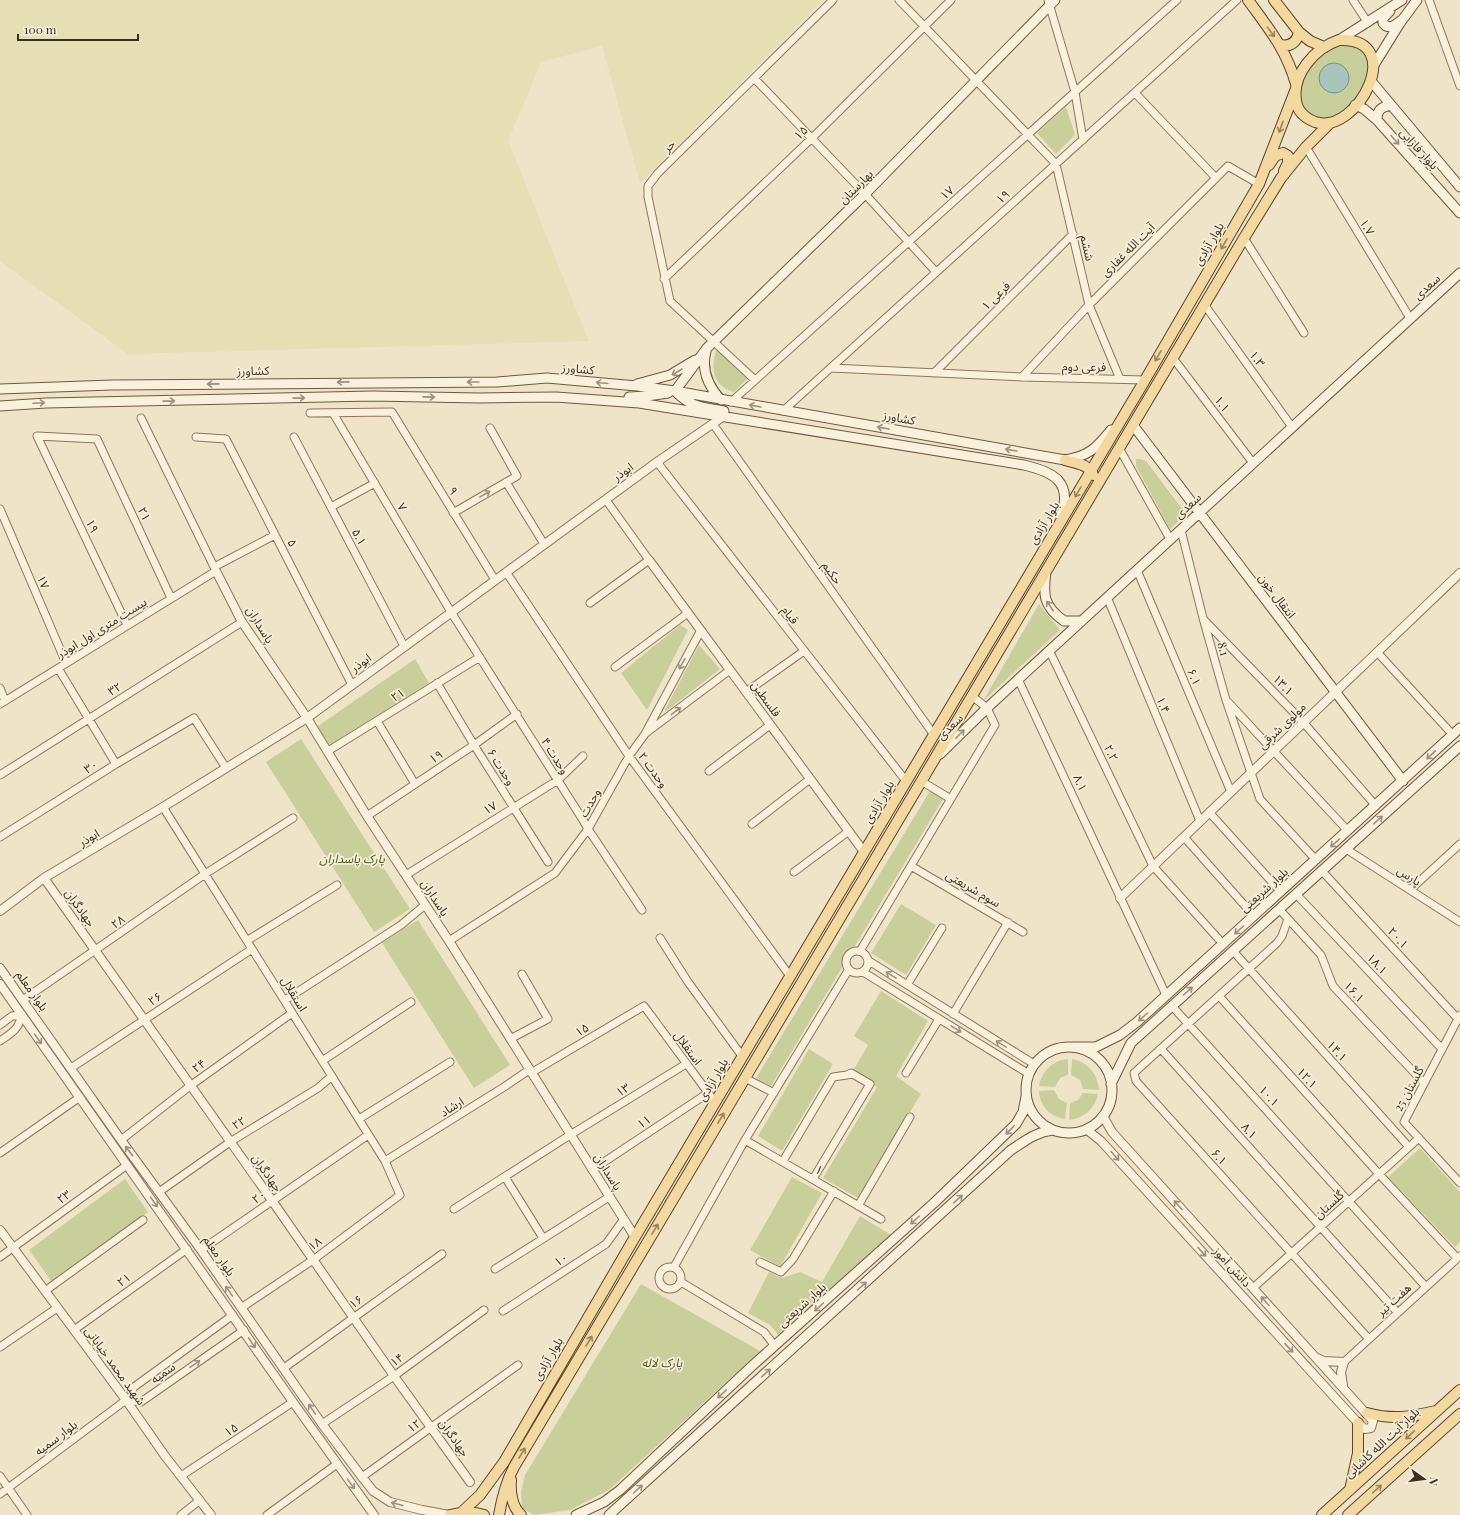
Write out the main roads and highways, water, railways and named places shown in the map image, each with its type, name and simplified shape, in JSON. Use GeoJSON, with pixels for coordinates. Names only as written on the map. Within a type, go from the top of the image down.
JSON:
{"type":"FeatureCollection","features":[{"type":"Feature","properties":{"kind":"main road"},"geometry":{"type":"LineString","coordinates":[[1248,0],[1281,45],[1292,67],[1296,104],[1305,117],[1316,122],[1330,123]]}},
{"type":"Feature","properties":{"kind":"main road"},"geometry":{"type":"LineString","coordinates":[[1274,0],[1298,32],[1310,41],[1324,48]]}},
{"type":"Feature","properties":{"kind":"main road"},"geometry":{"type":"LineString","coordinates":[[1295,88],[1304,68],[1309,61],[1330,43],[1339,40],[1368,23],[1403,0]]}},
{"type":"Feature","properties":{"kind":"main road"},"geometry":{"type":"LineString","coordinates":[[1403,0],[1383,18],[1383,23],[1386,26],[1395,26],[1418,0]]}},
{"type":"Feature","properties":{"kind":"main road","name":"بهارستان"},"geometry":{"type":"LineString","coordinates":[[675,391],[707,348],[978,81],[1051,2]]}},
{"type":"Feature","properties":{"kind":"main road"},"geometry":{"type":"LineString","coordinates":[[1281,178],[1306,147],[1330,123],[1342,118],[1355,105],[1371,82],[1374,65],[1405,16]]}},
{"type":"Feature","properties":{"kind":"main road"},"geometry":{"type":"LineString","coordinates":[[1281,45],[1291,45],[1295,42],[1298,32]]}},
{"type":"Feature","properties":{"kind":"main road"},"geometry":{"type":"LineString","coordinates":[[1339,40],[1350,40],[1359,43],[1372,56],[1374,65]]}},
{"type":"Feature","properties":{"kind":"main road","name":"بلوار فارابی"},"geometry":{"type":"LineString","coordinates":[[1371,82],[1460,186]]}},
{"type":"Feature","properties":{"kind":"main road","name":"بلوار آزادی"},"geometry":{"type":"LineString","coordinates":[[462,1512],[480,1495],[504,1462],[742,1056],[1145,380],[1259,184],[1295,88]]}},
{"type":"Feature","properties":{"kind":"main road","name":"بلوار فارابی"},"geometry":{"type":"LineString","coordinates":[[1355,105],[1364,109],[1377,120],[1460,213]]}},
{"type":"Feature","properties":{"kind":"main road"},"geometry":{"type":"LineString","coordinates":[[1377,120],[1377,114],[1381,109],[1391,105]]}},
{"type":"Feature","properties":{"kind":"main road"},"geometry":{"type":"LineString","coordinates":[[499,1515],[508,1478],[514,1467],[1204,304],[1281,178],[1288,163],[1288,156],[1283,153],[1275,156],[1264,172]]}},
{"type":"Feature","properties":{"kind":"main road","name":"سعدی"},"geometry":{"type":"LineString","coordinates":[[934,759],[1018,678],[1107,598],[1460,272]]}},
{"type":"Feature","properties":{"kind":"main road"},"geometry":{"type":"LineString","coordinates":[[628,385],[670,376],[691,363],[707,348]]}},
{"type":"Feature","properties":{"kind":"main road"},"geometry":{"type":"LineString","coordinates":[[707,348],[704,359],[706,377],[713,392],[721,400]]}},
{"type":"Feature","properties":{"kind":"main road","name":"کشاورز"},"geometry":{"type":"LineString","coordinates":[[0,389],[112,385],[496,382],[548,378],[675,391],[1065,460],[1080,457],[1090,452],[1104,439],[1126,410]]}},
{"type":"Feature","properties":{"kind":"main road"},"geometry":{"type":"LineString","coordinates":[[402,382],[402,396]]}},
{"type":"Feature","properties":{"kind":"main road"},"geometry":{"type":"LineString","coordinates":[[0,406],[46,402],[373,396],[647,396],[675,391],[692,405],[767,419],[788,427]]}},
{"type":"Feature","properties":{"kind":"main road"},"geometry":{"type":"LineString","coordinates":[[556,397],[639,403],[1024,465],[1042,470],[1059,481],[1065,499],[1064,507],[1057,527]]}},
{"type":"Feature","properties":{"kind":"main road","name":"انتقال خون"},"geometry":{"type":"LineString","coordinates":[[1133,425],[1403,781]]}},
{"type":"Feature","properties":{"kind":"main road"},"geometry":{"type":"LineString","coordinates":[[902,446],[905,432]]}},
{"type":"Feature","properties":{"kind":"main road"},"geometry":{"type":"LineString","coordinates":[[1024,465],[1026,453]]}},
{"type":"Feature","properties":{"kind":"main road"},"geometry":{"type":"LineString","coordinates":[[1065,460],[1088,467],[1091,470],[1094,482],[1081,505],[1081,512]]}},
{"type":"Feature","properties":{"kind":"main road"},"geometry":{"type":"LineString","coordinates":[[1047,570],[1044,593],[1046,601],[1052,610],[1064,621],[1081,621]]}},
{"type":"Feature","properties":{"kind":"main road","name":"بلوار شریعتی"},"geometry":{"type":"LineString","coordinates":[[1073,1047],[1096,1047],[1120,1035],[1281,892],[1457,732]]}},
{"type":"Feature","properties":{"kind":"main road","name":"بلوار شریعتی"},"geometry":{"type":"LineString","coordinates":[[1111,1084],[1131,1043],[1460,747]]}},
{"type":"Feature","properties":{"kind":"main road"},"geometry":{"type":"LineString","coordinates":[[812,939],[824,945]]}},
{"type":"Feature","properties":{"kind":"main road"},"geometry":{"type":"LineString","coordinates":[[1120,1035],[1120,1042],[1123,1044],[1131,1043]]}},
{"type":"Feature","properties":{"kind":"main road"},"geometry":{"type":"LineString","coordinates":[[1073,1047],[1084,1050],[1094,1056],[1102,1064],[1108,1073],[1111,1084],[1111,1095],[1103,1116],[1096,1124],[1075,1133],[1064,1133],[1043,1125],[1035,1117],[1029,1107],[1026,1096],[1026,1085],[1034,1064],[1042,1056],[1062,1048],[1073,1047]]}},
{"type":"Feature","properties":{"kind":"main road","name":"بلوار شریعتی"},"geometry":{"type":"LineString","coordinates":[[576,1515],[604,1502],[620,1490],[775,1346],[929,1207],[1016,1124],[1023,1112],[1026,1096]]}},
{"type":"Feature","properties":{"kind":"main road"},"geometry":{"type":"LineString","coordinates":[[609,1515],[1011,1150],[1042,1131],[1053,1130]]}},
{"type":"Feature","properties":{"kind":"main road","name":"بلوار آیت الله کاشانی"},"geometry":{"type":"LineString","coordinates":[[1322,1515],[1460,1390]]}},
{"type":"Feature","properties":{"kind":"main road"},"geometry":{"type":"LineString","coordinates":[[1367,1413],[1393,1418],[1410,1417],[1436,1411]]}},
{"type":"Feature","properties":{"kind":"main road"},"geometry":{"type":"LineString","coordinates":[[1348,1515],[1460,1414]]}},
{"type":"Feature","properties":{"kind":"main road"},"geometry":{"type":"LineString","coordinates":[[1350,1490],[1358,1453],[1358,1423]]}},
{"type":"Feature","properties":{"kind":"main road"},"geometry":{"type":"LineString","coordinates":[[514,1467],[511,1491],[513,1503],[522,1515]]}},
{"type":"Feature","properties":{"kind":"main road"},"geometry":{"type":"LineString","coordinates":[[450,1515],[462,1512],[475,1512],[484,1515]]}},
{"type":"Feature","properties":{"kind":"water"},"geometry":{"type":"Polygon","coordinates":[[[1334,63],[1344,68],[1349,78],[1344,88],[1334,93],[1324,88],[1319,78],[1324,68],[1334,63]]]}},
{"type":"Feature","properties":{"kind":"park label","name":"پارک پاسداران"},"geometry":{"type":"Point","coordinates":[352,859]}},
{"type":"Feature","properties":{"kind":"park label","name":"پارک لاله"},"geometry":{"type":"Point","coordinates":[662,1363]}}]}
